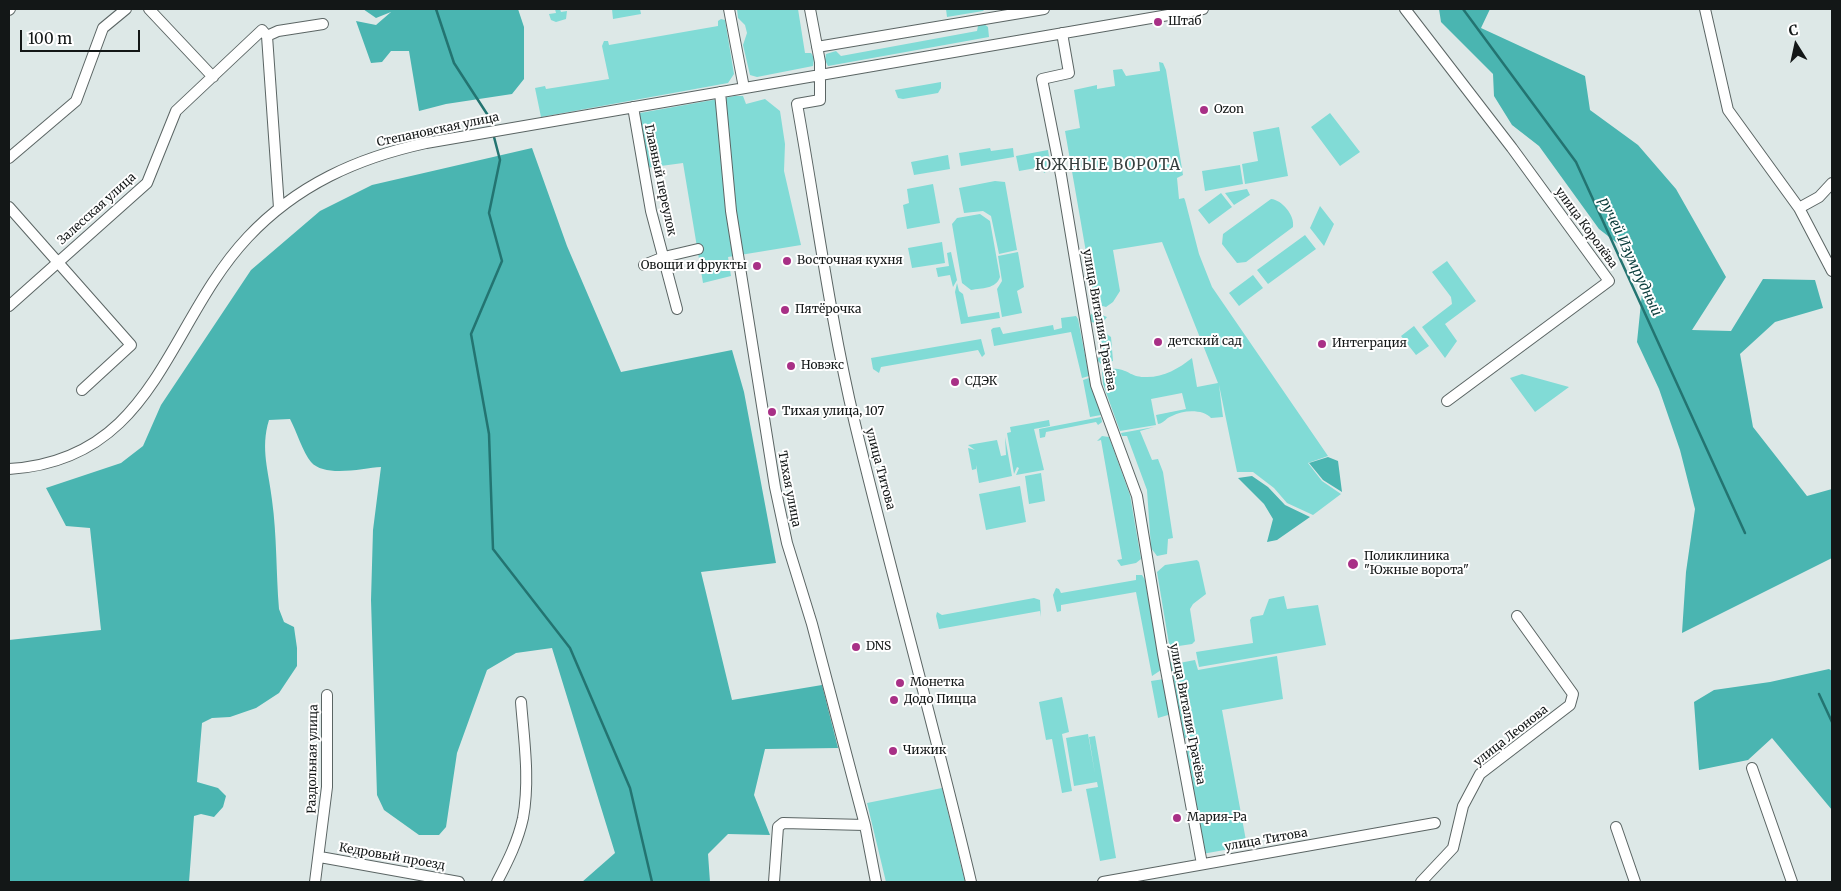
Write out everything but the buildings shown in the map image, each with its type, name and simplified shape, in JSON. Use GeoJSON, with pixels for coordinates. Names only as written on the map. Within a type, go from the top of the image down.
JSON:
{"type":"FeatureCollection","features":[{"type":"Feature","properties":{"kind":"street"},"geometry":{"type":"LineString","coordinates":[[9,158],[76,101],[103,28],[126,9]]}},
{"type":"Feature","properties":{"kind":"street"},"geometry":{"type":"LineString","coordinates":[[149,9],[213,77]]}},
{"type":"Feature","properties":{"kind":"street"},"geometry":{"type":"LineString","coordinates":[[729,9],[744,88],[1203,9]]}},
{"type":"Feature","properties":{"kind":"street"},"geometry":{"type":"LineString","coordinates":[[810,9],[820,74]]}},
{"type":"Feature","properties":{"kind":"street"},"geometry":{"type":"LineString","coordinates":[[817,47],[1044,9]]}},
{"type":"Feature","properties":{"kind":"street","name":"улица Королёва"},"geometry":{"type":"LineString","coordinates":[[1405,9],[1512,148],[1609,281],[1447,401]]}},
{"type":"Feature","properties":{"kind":"street"},"geometry":{"type":"LineString","coordinates":[[1706,9],[1728,110],[1799,208],[1832,271]]}},
{"type":"Feature","properties":{"kind":"street"},"geometry":{"type":"LineString","coordinates":[[279,208],[264,33],[323,24]]}},
{"type":"Feature","properties":{"kind":"street","name":"улица Виталия Грачёва"},"geometry":{"type":"LineString","coordinates":[[1062,32],[1069,73],[1042,79],[1061,175],[1096,385],[1137,496],[1163,654],[1202,864]]}},
{"type":"Feature","properties":{"kind":"street","name":"Залесская улица"},"geometry":{"type":"LineString","coordinates":[[9,306],[147,183],[176,111],[264,33]]}},
{"type":"Feature","properties":{"kind":"street","name":"улица Титова"},"geometry":{"type":"LineString","coordinates":[[820,74],[820,100],[798,104],[837,337],[855,423],[932,719],[971,882]]}},
{"type":"Feature","properties":{"kind":"street","name":"Степановская улица"},"geometry":{"type":"LineString","coordinates":[[9,469],[49,462],[75,454],[98,441],[126,417],[163,370],[206,295],[237,250],[279,208],[330,174],[399,149],[744,88]]}},
{"type":"Feature","properties":{"kind":"street","name":"Тихая улица"},"geometry":{"type":"LineString","coordinates":[[720,92],[732,211],[775,487],[787,543],[817,641],[865,825],[876,882]]}},
{"type":"Feature","properties":{"kind":"street","name":"Главный переулок"},"geometry":{"type":"LineString","coordinates":[[634,107],[651,211],[676,309]]}},
{"type":"Feature","properties":{"kind":"street"},"geometry":{"type":"LineString","coordinates":[[1799,208],[1819,197],[1832,183]]}},
{"type":"Feature","properties":{"kind":"street"},"geometry":{"type":"LineString","coordinates":[[9,207],[131,344],[82,390]]}},
{"type":"Feature","properties":{"kind":"street"},"geometry":{"type":"LineString","coordinates":[[644,265],[664,257],[698,249]]}},
{"type":"Feature","properties":{"kind":"street","name":"улица Леонова"},"geometry":{"type":"LineString","coordinates":[[1421,882],[1453,848],[1463,806],[1480,774],[1570,705],[1573,694],[1516,616]]}},
{"type":"Feature","properties":{"kind":"street","name":"Раздольная улица"},"geometry":{"type":"LineString","coordinates":[[315,882],[320,857],[327,788],[327,695]]}},
{"type":"Feature","properties":{"kind":"street"},"geometry":{"type":"LineString","coordinates":[[497,882],[513,850],[523,818],[527,784],[522,702]]}},
{"type":"Feature","properties":{"kind":"street"},"geometry":{"type":"LineString","coordinates":[[1752,768],[1792,882]]}},
{"type":"Feature","properties":{"kind":"street"},"geometry":{"type":"LineString","coordinates":[[774,882],[778,827],[783,823],[865,825]]}},
{"type":"Feature","properties":{"kind":"street","name":"улица Титова"},"geometry":{"type":"LineString","coordinates":[[1102,882],[1434,823]]}},
{"type":"Feature","properties":{"kind":"street"},"geometry":{"type":"LineString","coordinates":[[1616,828],[1635,882]]}},
{"type":"Feature","properties":{"kind":"street","name":"Кедровый проезд"},"geometry":{"type":"LineString","coordinates":[[320,857],[459,882]]}},
{"type":"Feature","properties":{"kind":"shaded area"},"geometry":{"type":"Polygon","coordinates":[[[363,9],[518,9],[524,27],[524,79],[512,94],[446,104],[419,111],[409,51],[391,51],[382,62],[371,63],[356,21],[376,25],[391,12],[376,18],[363,9]]]}},
{"type":"Feature","properties":{"kind":"shaded area"},"geometry":{"type":"Polygon","coordinates":[[[555,9],[560,9],[561,12],[567,11],[566,19],[556,22],[551,20],[549,14],[556,13],[555,9]]]}},
{"type":"Feature","properties":{"kind":"shaded area"},"geometry":{"type":"Polygon","coordinates":[[[612,9],[640,9],[641,14],[613,19],[612,9]]]}},
{"type":"Feature","properties":{"kind":"shaded area"},"geometry":{"type":"Polygon","coordinates":[[[737,9],[798,9],[805,53],[811,53],[814,58],[813,66],[757,77],[750,75],[743,45],[747,33],[745,25],[738,18],[737,9]]]}},
{"type":"Feature","properties":{"kind":"shaded area"},"geometry":{"type":"Polygon","coordinates":[[[946,9],[985,9],[983,11],[947,17],[946,9]]]}},
{"type":"Feature","properties":{"kind":"shaded area"},"geometry":{"type":"Polygon","coordinates":[[[1439,9],[1490,9],[1481,28],[1585,76],[1590,110],[1638,145],[1676,189],[1726,277],[1692,330],[1731,331],[1763,279],[1815,280],[1823,308],[1775,322],[1740,354],[1753,427],[1807,496],[1832,489],[1832,558],[1682,633],[1686,572],[1695,509],[1680,450],[1659,389],[1637,342],[1642,293],[1626,250],[1599,229],[1539,146],[1512,125],[1494,96],[1493,74],[1441,22],[1439,9]]]}},
{"type":"Feature","properties":{"kind":"shaded area"},"geometry":{"type":"Polygon","coordinates":[[[721,19],[725,20],[734,74],[728,83],[541,117],[535,88],[545,86],[546,89],[609,79],[602,46],[604,41],[608,41],[609,45],[718,26],[718,21],[721,19]]]}},
{"type":"Feature","properties":{"kind":"shaded area"},"geometry":{"type":"Polygon","coordinates":[[[984,24],[988,27],[989,37],[828,66],[825,60],[826,54],[836,51],[841,56],[977,31],[978,26],[984,24]]]}},
{"type":"Feature","properties":{"kind":"shaded area"},"geometry":{"type":"Polygon","coordinates":[[[1159,62],[1163,63],[1166,70],[1183,175],[1177,178],[1179,199],[1184,198],[1185,200],[1199,254],[1212,287],[1328,456],[1308,463],[1322,481],[1341,494],[1313,515],[1287,503],[1274,488],[1253,472],[1237,472],[1219,385],[1223,417],[1211,418],[1203,413],[1187,412],[1177,414],[1158,424],[1156,415],[1186,409],[1182,393],[1151,399],[1156,425],[1120,431],[1103,384],[1102,370],[1117,369],[1138,376],[1151,377],[1170,372],[1192,358],[1197,387],[1218,383],[1162,242],[1113,250],[1120,291],[1113,302],[1106,307],[1095,304],[1065,131],[1080,128],[1074,90],[1097,85],[1097,89],[1115,86],[1113,70],[1122,69],[1126,76],[1160,71],[1159,62]]]}},
{"type":"Feature","properties":{"kind":"shaded area"},"geometry":{"type":"Polygon","coordinates":[[[941,82],[941,88],[938,93],[903,99],[898,98],[895,90],[941,82]]]}},
{"type":"Feature","properties":{"kind":"shaded area"},"geometry":{"type":"Polygon","coordinates":[[[743,96],[746,104],[765,99],[780,111],[785,144],[784,171],[801,245],[728,257],[731,276],[703,283],[683,163],[646,168],[636,116],[640,113],[743,96]]]}},
{"type":"Feature","properties":{"kind":"shaded area"},"geometry":{"type":"Polygon","coordinates":[[[1330,113],[1360,152],[1340,166],[1311,127],[1330,113]]]}},
{"type":"Feature","properties":{"kind":"shaded area"},"geometry":{"type":"Polygon","coordinates":[[[1279,127],[1288,176],[1245,184],[1242,164],[1258,161],[1253,132],[1279,127]]]}},
{"type":"Feature","properties":{"kind":"shaded area"},"geometry":{"type":"Polygon","coordinates":[[[532,148],[567,246],[621,372],[732,350],[744,392],[776,563],[701,572],[732,700],[822,685],[838,748],[765,749],[754,795],[770,835],[728,834],[708,854],[710,882],[582,882],[615,853],[552,648],[516,653],[487,670],[457,753],[446,827],[439,835],[419,835],[384,810],[377,795],[371,600],[373,530],[381,467],[335,471],[317,467],[305,453],[290,419],[269,420],[266,431],[265,451],[274,514],[279,609],[284,622],[294,627],[297,666],[279,693],[256,708],[230,717],[212,718],[202,723],[197,782],[218,788],[226,796],[223,807],[214,817],[201,814],[194,816],[189,882],[9,882],[9,640],[101,630],[90,528],[66,526],[46,488],[121,463],[143,446],[161,405],[251,270],[320,211],[372,185],[532,148]]]}},
{"type":"Feature","properties":{"kind":"shaded area"},"geometry":{"type":"Polygon","coordinates":[[[990,148],[991,151],[1013,148],[1014,157],[961,166],[959,153],[990,148]]]}},
{"type":"Feature","properties":{"kind":"shaded area"},"geometry":{"type":"Polygon","coordinates":[[[1048,150],[1051,169],[1044,173],[1042,167],[1019,171],[1016,156],[1048,150]]]}},
{"type":"Feature","properties":{"kind":"shaded area"},"geometry":{"type":"Polygon","coordinates":[[[948,155],[950,169],[914,175],[911,162],[948,155]]]}},
{"type":"Feature","properties":{"kind":"shaded area"},"geometry":{"type":"Polygon","coordinates":[[[1240,165],[1243,184],[1205,191],[1202,171],[1240,165]]]}},
{"type":"Feature","properties":{"kind":"shaded area"},"geometry":{"type":"Polygon","coordinates":[[[995,181],[1005,182],[1017,250],[999,254],[991,216],[983,211],[964,213],[959,188],[995,181]]]}},
{"type":"Feature","properties":{"kind":"shaded area"},"geometry":{"type":"Polygon","coordinates":[[[933,184],[940,223],[907,229],[903,205],[909,203],[907,189],[933,184]]]}},
{"type":"Feature","properties":{"kind":"shaded area"},"geometry":{"type":"Polygon","coordinates":[[[1247,189],[1250,195],[1234,205],[1225,193],[1247,189]]]}},
{"type":"Feature","properties":{"kind":"shaded area"},"geometry":{"type":"Polygon","coordinates":[[[1221,193],[1232,207],[1209,224],[1198,210],[1221,193]]]}},
{"type":"Feature","properties":{"kind":"shaded area"},"geometry":{"type":"Polygon","coordinates":[[[1271,199],[1279,202],[1287,209],[1292,218],[1293,227],[1246,262],[1237,263],[1222,244],[1223,234],[1271,199]]]}},
{"type":"Feature","properties":{"kind":"shaded area"},"geometry":{"type":"Polygon","coordinates":[[[1320,206],[1334,224],[1324,246],[1310,228],[1320,206]]]}},
{"type":"Feature","properties":{"kind":"shaded area"},"geometry":{"type":"Polygon","coordinates":[[[980,214],[990,221],[1000,277],[992,286],[971,290],[962,283],[952,224],[957,218],[980,214]]]}},
{"type":"Feature","properties":{"kind":"shaded area"},"geometry":{"type":"Polygon","coordinates":[[[1305,235],[1316,249],[1268,284],[1257,270],[1305,235]]]}},
{"type":"Feature","properties":{"kind":"shaded area"},"geometry":{"type":"Polygon","coordinates":[[[942,242],[945,263],[912,268],[908,248],[942,242]]]}},
{"type":"Feature","properties":{"kind":"shaded area"},"geometry":{"type":"Polygon","coordinates":[[[951,252],[957,280],[953,287],[950,275],[938,277],[936,268],[949,266],[947,253],[951,252]]]}},
{"type":"Feature","properties":{"kind":"shaded area"},"geometry":{"type":"Polygon","coordinates":[[[1018,252],[1024,287],[1017,291],[1022,313],[1002,317],[997,289],[1002,281],[998,256],[1018,252]]]}},
{"type":"Feature","properties":{"kind":"shaded area"},"geometry":{"type":"Polygon","coordinates":[[[1447,261],[1476,301],[1445,324],[1457,341],[1445,358],[1422,327],[1452,304],[1451,297],[1432,272],[1447,261]]]}},
{"type":"Feature","properties":{"kind":"shaded area"},"geometry":{"type":"Polygon","coordinates":[[[1253,275],[1263,288],[1239,306],[1229,293],[1253,275]]]}},
{"type":"Feature","properties":{"kind":"shaded area"},"geometry":{"type":"Polygon","coordinates":[[[957,283],[959,291],[963,294],[968,317],[999,312],[1000,318],[961,324],[955,292],[957,283]]]}},
{"type":"Feature","properties":{"kind":"shaded area"},"geometry":{"type":"Polygon","coordinates":[[[1094,312],[1107,317],[1103,322],[1105,333],[1111,337],[1113,361],[1101,364],[1098,361],[1098,358],[1104,356],[1098,323],[1090,322],[1089,316],[1094,312]]]}},
{"type":"Feature","properties":{"kind":"shaded area"},"geometry":{"type":"Polygon","coordinates":[[[1076,316],[1089,376],[1082,378],[1071,332],[994,346],[991,330],[993,328],[1000,327],[1003,334],[1053,325],[1054,330],[1062,328],[1061,318],[1076,316]]]}},
{"type":"Feature","properties":{"kind":"shaded area"},"geometry":{"type":"Polygon","coordinates":[[[1414,326],[1429,346],[1416,355],[1401,336],[1414,326]]]}},
{"type":"Feature","properties":{"kind":"shaded area"},"geometry":{"type":"Polygon","coordinates":[[[981,339],[985,354],[982,357],[978,350],[881,367],[879,373],[873,369],[871,358],[981,339]]]}},
{"type":"Feature","properties":{"kind":"shaded area"},"geometry":{"type":"Polygon","coordinates":[[[1522,374],[1569,387],[1535,412],[1510,378],[1522,374]]]}},
{"type":"Feature","properties":{"kind":"shaded area"},"geometry":{"type":"Polygon","coordinates":[[[1089,378],[1101,415],[1090,417],[1083,380],[1089,378]]]}},
{"type":"Feature","properties":{"kind":"shaded area"},"geometry":{"type":"Polygon","coordinates":[[[1101,417],[1102,422],[1098,425],[1096,422],[1046,432],[1045,437],[1040,438],[1039,429],[1101,417]]]}},
{"type":"Feature","properties":{"kind":"shaded area"},"geometry":{"type":"Polygon","coordinates":[[[1049,420],[1050,426],[1034,429],[1044,470],[1016,475],[1019,468],[1017,467],[1014,474],[1007,433],[1011,432],[1010,427],[1049,420]]]}},
{"type":"Feature","properties":{"kind":"shaded area"},"geometry":{"type":"Polygon","coordinates":[[[1154,427],[1140,431],[1152,460],[1158,459],[1163,472],[1173,538],[1168,539],[1167,554],[1157,556],[1151,548],[1147,490],[1127,436],[1122,436],[1121,433],[1154,427]]]}},
{"type":"Feature","properties":{"kind":"shaded area"},"geometry":{"type":"Polygon","coordinates":[[[1102,436],[1109,437],[1130,495],[1141,559],[1136,563],[1121,566],[1117,560],[1122,559],[1101,440],[1097,441],[1102,436]]]}},
{"type":"Feature","properties":{"kind":"shaded area"},"geometry":{"type":"Polygon","coordinates":[[[1005,437],[1012,476],[979,483],[976,465],[976,469],[972,470],[968,448],[975,450],[968,445],[997,440],[1001,456],[1006,455],[1005,437]]]}},
{"type":"Feature","properties":{"kind":"shaded area"},"geometry":{"type":"Polygon","coordinates":[[[1328,457],[1338,461],[1342,492],[1323,480],[1309,463],[1328,457]]]}},
{"type":"Feature","properties":{"kind":"shaded area"},"geometry":{"type":"Polygon","coordinates":[[[1041,473],[1045,501],[1029,504],[1025,476],[1041,473]]]}},
{"type":"Feature","properties":{"kind":"shaded area"},"geometry":{"type":"Polygon","coordinates":[[[1252,476],[1268,487],[1285,505],[1310,517],[1277,540],[1267,542],[1273,519],[1264,504],[1238,478],[1252,476]]]}},
{"type":"Feature","properties":{"kind":"shaded area"},"geometry":{"type":"Polygon","coordinates":[[[1020,486],[1026,522],[986,530],[979,494],[1020,486]]]}},
{"type":"Feature","properties":{"kind":"shaded area"},"geometry":{"type":"Polygon","coordinates":[[[1197,560],[1206,594],[1193,604],[1190,609],[1195,641],[1192,644],[1172,647],[1169,644],[1157,572],[1165,565],[1197,560]]]}},
{"type":"Feature","properties":{"kind":"shaded area"},"geometry":{"type":"Polygon","coordinates":[[[1136,575],[1142,575],[1145,580],[1161,670],[1152,676],[1136,592],[1061,605],[1061,611],[1057,612],[1053,595],[1056,588],[1061,593],[1136,580],[1136,575]]]}},
{"type":"Feature","properties":{"kind":"shaded area"},"geometry":{"type":"Polygon","coordinates":[[[1284,596],[1287,609],[1318,605],[1326,645],[1199,667],[1196,652],[1253,643],[1250,620],[1252,617],[1263,615],[1269,599],[1284,596]]]}},
{"type":"Feature","properties":{"kind":"shaded area"},"geometry":{"type":"Polygon","coordinates":[[[1034,598],[1040,600],[1041,617],[1040,611],[939,629],[937,612],[942,615],[1034,598]]]}},
{"type":"Feature","properties":{"kind":"shaded area"},"geometry":{"type":"Polygon","coordinates":[[[1277,656],[1283,699],[1222,710],[1247,846],[1202,854],[1182,749],[1196,746],[1193,737],[1181,739],[1168,660],[1174,664],[1195,660],[1198,670],[1277,656]]]}},
{"type":"Feature","properties":{"kind":"shaded area"},"geometry":{"type":"Polygon","coordinates":[[[1829,669],[1832,671],[1832,810],[1772,738],[1748,760],[1699,770],[1694,702],[1714,690],[1770,682],[1829,669]]]}},
{"type":"Feature","properties":{"kind":"shaded area"},"geometry":{"type":"Polygon","coordinates":[[[1164,679],[1169,710],[1168,715],[1158,718],[1151,681],[1164,679]]]}},
{"type":"Feature","properties":{"kind":"shaded area"},"geometry":{"type":"Polygon","coordinates":[[[1062,697],[1069,732],[1062,734],[1072,791],[1062,793],[1052,739],[1046,740],[1039,702],[1062,697]]]}},
{"type":"Feature","properties":{"kind":"shaded area"},"geometry":{"type":"Polygon","coordinates":[[[1088,734],[1095,774],[1089,737],[1095,736],[1116,858],[1100,861],[1086,789],[1098,787],[1097,782],[1074,786],[1066,738],[1088,734]]]}},
{"type":"Feature","properties":{"kind":"shaded area"},"geometry":{"type":"Polygon","coordinates":[[[942,788],[965,882],[886,882],[867,803],[942,788]]]}},
{"type":"Feature","properties":{"kind":"waterway"},"geometry":{"type":"LineString","coordinates":[[436,9],[454,63],[491,123]]}},
{"type":"Feature","properties":{"kind":"waterway","name":"ручей Изумрудный"},"geometry":{"type":"LineString","coordinates":[[1463,9],[1576,162],[1745,533]]}},
{"type":"Feature","properties":{"kind":"waterway"},"geometry":{"type":"LineString","coordinates":[[494,137],[500,160],[489,213],[502,261],[471,334],[489,434],[493,549],[570,648],[630,788],[652,882]]}},
{"type":"Feature","properties":{"kind":"waterway","name":"ручей Изумрудный"},"geometry":{"type":"LineString","coordinates":[[1819,694],[1832,722]]}},
{"type":"Feature","properties":{"kind":"place","name":"Штаб"},"geometry":{"type":"Point","coordinates":[1158,22]}},
{"type":"Feature","properties":{"kind":"place","name":"Ozon"},"geometry":{"type":"Point","coordinates":[1204,110]}},
{"type":"Feature","properties":{"kind":"place","name":"Восточная кухня"},"geometry":{"type":"Point","coordinates":[787,261]}},
{"type":"Feature","properties":{"kind":"place","name":"Овощи и фрукты"},"geometry":{"type":"Point","coordinates":[757,266]}},
{"type":"Feature","properties":{"kind":"place","name":"Пятёрочка"},"geometry":{"type":"Point","coordinates":[785,310]}},
{"type":"Feature","properties":{"kind":"place","name":"детский сад"},"geometry":{"type":"Point","coordinates":[1158,342]}},
{"type":"Feature","properties":{"kind":"place","name":"Интеграция"},"geometry":{"type":"Point","coordinates":[1322,344]}},
{"type":"Feature","properties":{"kind":"place","name":"Новэкс"},"geometry":{"type":"Point","coordinates":[791,366]}},
{"type":"Feature","properties":{"kind":"place","name":"СДЭК"},"geometry":{"type":"Point","coordinates":[955,382]}},
{"type":"Feature","properties":{"kind":"place","name":"Тихая улица, 107"},"geometry":{"type":"Point","coordinates":[772,412]}},
{"type":"Feature","properties":{"kind":"place","name":"Поликлиника \"Южные ворота\""},"geometry":{"type":"Point","coordinates":[1353,564]}},
{"type":"Feature","properties":{"kind":"place","name":"DNS"},"geometry":{"type":"Point","coordinates":[856,647]}},
{"type":"Feature","properties":{"kind":"place","name":"Монетка"},"geometry":{"type":"Point","coordinates":[900,683]}},
{"type":"Feature","properties":{"kind":"place","name":"Додо Пицца"},"geometry":{"type":"Point","coordinates":[894,700]}},
{"type":"Feature","properties":{"kind":"place","name":"Чижик"},"geometry":{"type":"Point","coordinates":[893,751]}},
{"type":"Feature","properties":{"kind":"place","name":"Мария-Ра"},"geometry":{"type":"Point","coordinates":[1177,818]}},
{"type":"Feature","properties":{"kind":"district","name":"ЮЖНЫЕ ВОРОТА"},"geometry":{"type":"Point","coordinates":[1108,166]}}]}
